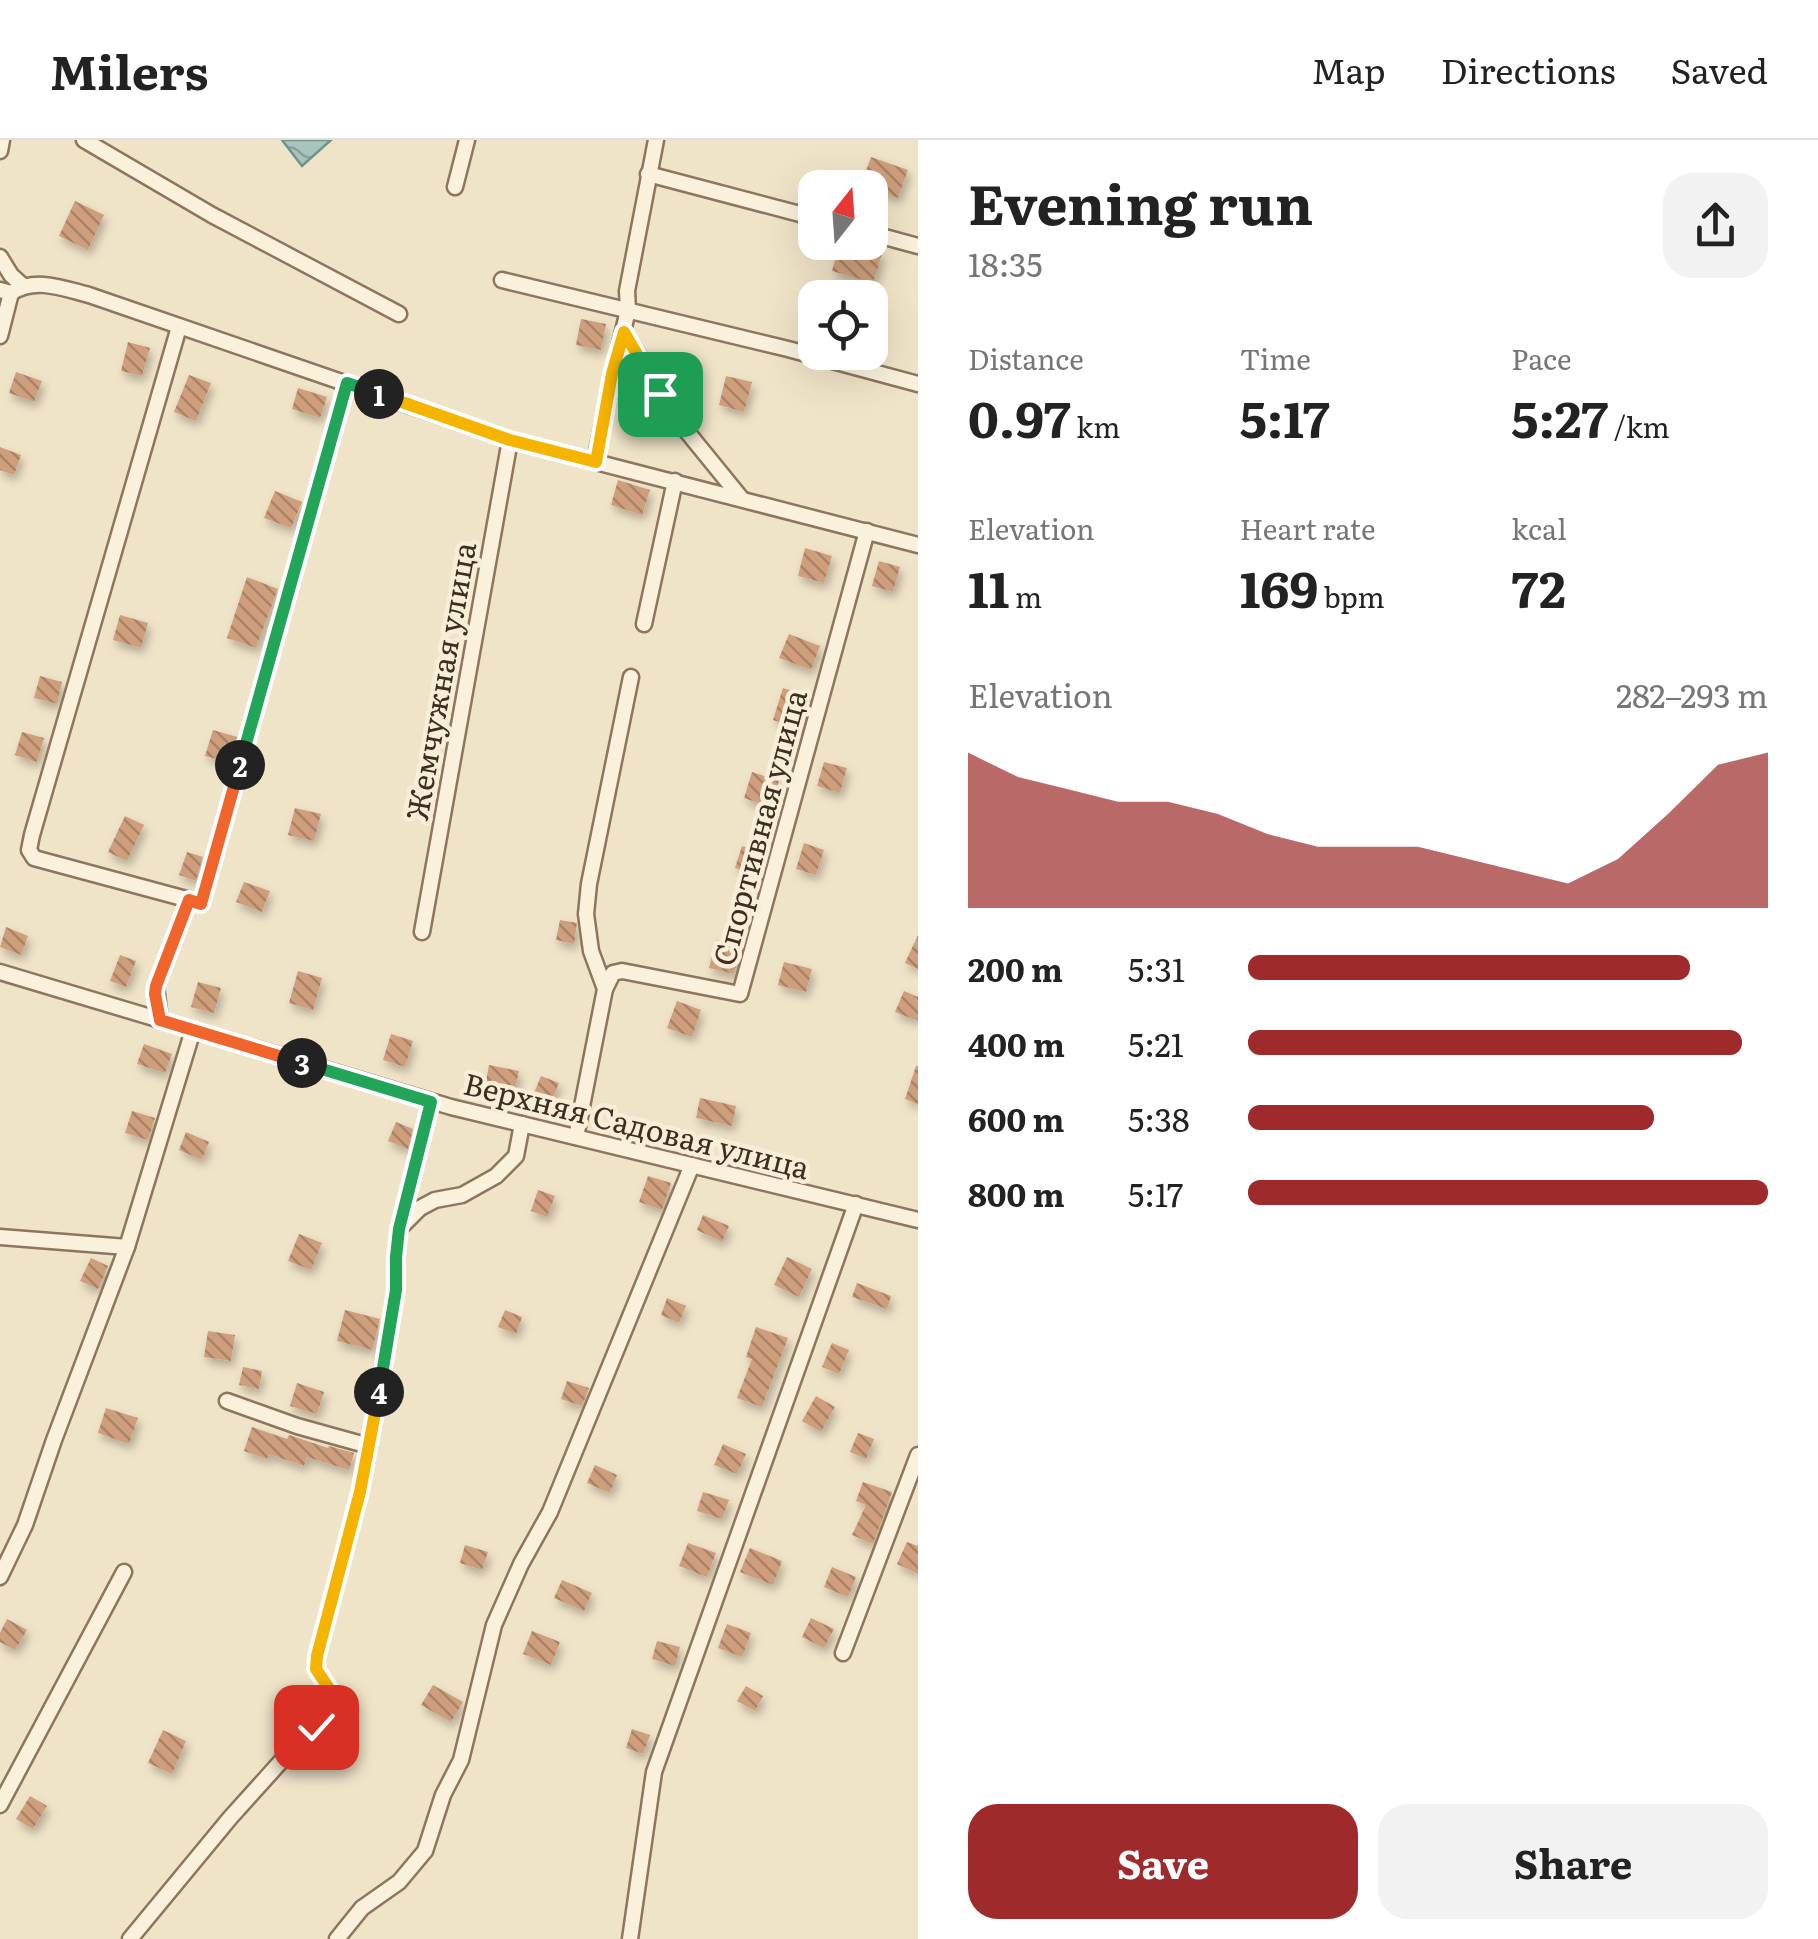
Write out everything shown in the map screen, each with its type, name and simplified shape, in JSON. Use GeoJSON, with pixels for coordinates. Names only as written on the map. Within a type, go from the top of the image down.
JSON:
{"type":"FeatureCollection","features":[{"type":"Feature","properties":{"kind":"street"},"geometry":{"type":"LineString","coordinates":[[0,151],[2,140]]}},
{"type":"Feature","properties":{"kind":"street"},"geometry":{"type":"LineString","coordinates":[[84,140],[198,208],[399,314]]}},
{"type":"Feature","properties":{"kind":"street"},"geometry":{"type":"LineString","coordinates":[[455,187],[467,140]]}},
{"type":"Feature","properties":{"kind":"street"},"geometry":{"type":"LineString","coordinates":[[596,462],[624,332],[656,140]]}},
{"type":"Feature","properties":{"kind":"street"},"geometry":{"type":"LineString","coordinates":[[648,174],[798,214]]}},
{"type":"Feature","properties":{"kind":"street"},"geometry":{"type":"LineString","coordinates":[[888,238],[918,246]]}},
{"type":"Feature","properties":{"kind":"street"},"geometry":{"type":"LineString","coordinates":[[0,257],[11,275],[0,336]]}},
{"type":"Feature","properties":{"kind":"street"},"geometry":{"type":"LineString","coordinates":[[502,280],[918,384]]}},
{"type":"Feature","properties":{"kind":"street"},"geometry":{"type":"LineString","coordinates":[[11,289],[34,283],[89,294],[510,440],[918,545]]}},
{"type":"Feature","properties":{"kind":"street"},"geometry":{"type":"LineString","coordinates":[[179,328],[32,834],[29,850],[34,858],[201,904],[347,383]]}},
{"type":"Feature","properties":{"kind":"street"},"geometry":{"type":"LineString","coordinates":[[624,332],[680,423],[741,498]]}},
{"type":"Feature","properties":{"kind":"street","name":"Жемчужная улица"},"geometry":{"type":"LineString","coordinates":[[422,932],[510,440]]}},
{"type":"Feature","properties":{"kind":"street"},"geometry":{"type":"LineString","coordinates":[[644,624],[675,481]]}},
{"type":"Feature","properties":{"kind":"street","name":"Спортивная улица"},"geometry":{"type":"LineString","coordinates":[[605,989],[613,974],[622,971],[740,994],[867,531]]}},
{"type":"Feature","properties":{"kind":"street"},"geometry":{"type":"LineString","coordinates":[[576,1138],[605,989],[591,951],[586,914],[589,884],[631,676]]}},
{"type":"Feature","properties":{"kind":"street"},"geometry":{"type":"LineString","coordinates":[[160,1020],[156,986],[189,900]]}},
{"type":"Feature","properties":{"kind":"street","name":"Верхняя Садовая улица"},"geometry":{"type":"LineString","coordinates":[[0,972],[431,1102],[918,1220]]}},
{"type":"Feature","properties":{"kind":"street"},"geometry":{"type":"LineString","coordinates":[[0,1577],[25,1524],[127,1247],[193,1030]]}},
{"type":"Feature","properties":{"kind":"street"},"geometry":{"type":"LineString","coordinates":[[130,1939],[230,1818],[316,1727],[336,1699],[316,1669],[317,1656],[369,1446],[396,1290],[399,1229],[431,1102]]}},
{"type":"Feature","properties":{"kind":"street"},"geometry":{"type":"LineString","coordinates":[[399,1229],[420,1208],[435,1200],[462,1195],[496,1176],[516,1156],[522,1124]]}},
{"type":"Feature","properties":{"kind":"street"},"geometry":{"type":"LineString","coordinates":[[337,1939],[362,1908],[398,1882],[425,1851],[443,1795],[466,1746],[494,1625],[550,1512],[692,1165]]}},
{"type":"Feature","properties":{"kind":"street"},"geometry":{"type":"LineString","coordinates":[[630,1939],[654,1772],[856,1204]]}},
{"type":"Feature","properties":{"kind":"street"},"geometry":{"type":"LineString","coordinates":[[0,1237],[127,1247]]}},
{"type":"Feature","properties":{"kind":"street"},"geometry":{"type":"LineString","coordinates":[[227,1401],[369,1446]]}},
{"type":"Feature","properties":{"kind":"street"},"geometry":{"type":"LineString","coordinates":[[843,1653],[918,1456]]}},
{"type":"Feature","properties":{"kind":"street"},"geometry":{"type":"LineString","coordinates":[[0,1805],[124,1572]]}},
{"type":"Feature","properties":{"kind":"water"},"geometry":{"type":"Polygon","coordinates":[[[282,140],[331,140],[302,166],[282,140]]]}},
{"type":"Feature","properties":{"kind":"building"},"geometry":{"type":"Polygon","coordinates":[[[871,157],[908,170],[898,198],[888,194],[888,170],[866,170],[871,157]]]}},
{"type":"Feature","properties":{"kind":"building"},"geometry":{"type":"Polygon","coordinates":[[[75,201],[104,215],[88,250],[59,236],[75,201]]]}},
{"type":"Feature","properties":{"kind":"building"},"geometry":{"type":"Polygon","coordinates":[[[835,260],[880,260],[874,280],[832,271],[835,260]]]}},
{"type":"Feature","properties":{"kind":"building"},"geometry":{"type":"Polygon","coordinates":[[[581,319],[606,324],[601,350],[576,345],[581,319]]]}},
{"type":"Feature","properties":{"kind":"building"},"geometry":{"type":"Polygon","coordinates":[[[128,342],[150,348],[142,376],[121,371],[128,342]]]}},
{"type":"Feature","properties":{"kind":"building"},"geometry":{"type":"Polygon","coordinates":[[[16,372],[42,381],[34,402],[9,393],[16,372]]]}},
{"type":"Feature","properties":{"kind":"building"},"geometry":{"type":"Polygon","coordinates":[[[189,375],[211,383],[196,421],[174,412],[189,375]]]}},
{"type":"Feature","properties":{"kind":"building"},"geometry":{"type":"Polygon","coordinates":[[[726,376],[752,382],[744,412],[719,405],[726,376]]]}},
{"type":"Feature","properties":{"kind":"building"},"geometry":{"type":"Polygon","coordinates":[[[298,388],[327,397],[320,418],[292,409],[298,388]]]}},
{"type":"Feature","properties":{"kind":"building"},"geometry":{"type":"Polygon","coordinates":[[[0,447],[21,455],[14,475],[0,470],[0,447]]]}},
{"type":"Feature","properties":{"kind":"building"},"geometry":{"type":"Polygon","coordinates":[[[618,480],[650,490],[642,515],[611,505],[618,480]]]}},
{"type":"Feature","properties":{"kind":"building"},"geometry":{"type":"Polygon","coordinates":[[[275,491],[302,502],[291,528],[264,518],[275,491]]]}},
{"type":"Feature","properties":{"kind":"building"},"geometry":{"type":"Polygon","coordinates":[[[805,548],[832,556],[824,583],[798,576],[805,548]]]}},
{"type":"Feature","properties":{"kind":"building"},"geometry":{"type":"Polygon","coordinates":[[[879,561],[900,567],[893,592],[872,586],[879,561]]]}},
{"type":"Feature","properties":{"kind":"building"},"geometry":{"type":"Polygon","coordinates":[[[247,577],[278,589],[256,648],[227,638],[247,577]]]}},
{"type":"Feature","properties":{"kind":"building"},"geometry":{"type":"Polygon","coordinates":[[[120,615],[148,623],[141,648],[113,640],[120,615]]]}},
{"type":"Feature","properties":{"kind":"building"},"geometry":{"type":"Polygon","coordinates":[[[789,634],[820,646],[811,670],[779,658],[789,634]]]}},
{"type":"Feature","properties":{"kind":"building"},"geometry":{"type":"Polygon","coordinates":[[[40,676],[62,682],[57,704],[34,698],[40,676]]]}},
{"type":"Feature","properties":{"kind":"building"},"geometry":{"type":"Polygon","coordinates":[[[783,688],[811,697],[801,729],[773,720],[783,688]]]}},
{"type":"Feature","properties":{"kind":"building"},"geometry":{"type":"Polygon","coordinates":[[[213,730],[237,737],[229,762],[205,756],[213,730]]]}},
{"type":"Feature","properties":{"kind":"building"},"geometry":{"type":"Polygon","coordinates":[[[22,732],[44,738],[37,762],[15,755],[22,732]]]}},
{"type":"Feature","properties":{"kind":"building"},"geometry":{"type":"Polygon","coordinates":[[[824,762],[847,768],[840,793],[817,786],[824,762]]]}},
{"type":"Feature","properties":{"kind":"building"},"geometry":{"type":"Polygon","coordinates":[[[752,772],[779,781],[770,807],[744,798],[752,772]]]}},
{"type":"Feature","properties":{"kind":"building"},"geometry":{"type":"Polygon","coordinates":[[[295,808],[321,814],[314,841],[288,835],[295,808]]]}},
{"type":"Feature","properties":{"kind":"building"},"geometry":{"type":"Polygon","coordinates":[[[125,816],[144,825],[127,861],[108,852],[125,816]]]}},
{"type":"Feature","properties":{"kind":"building"},"geometry":{"type":"Polygon","coordinates":[[[804,843],[824,850],[816,875],[796,869],[804,843]]]}},
{"type":"Feature","properties":{"kind":"building"},"geometry":{"type":"Polygon","coordinates":[[[742,846],[766,854],[759,876],[735,868],[742,846]]]}},
{"type":"Feature","properties":{"kind":"building"},"geometry":{"type":"Polygon","coordinates":[[[187,852],[203,857],[196,881],[179,875],[187,852]]]}},
{"type":"Feature","properties":{"kind":"building"},"geometry":{"type":"Polygon","coordinates":[[[244,882],[270,891],[262,912],[236,902],[244,882]]]}},
{"type":"Feature","properties":{"kind":"building"},"geometry":{"type":"Polygon","coordinates":[[[560,920],[577,923],[574,944],[556,940],[560,920]]]}},
{"type":"Feature","properties":{"kind":"building"},"geometry":{"type":"Polygon","coordinates":[[[6,927],[28,936],[21,955],[0,947],[6,927]]]}},
{"type":"Feature","properties":{"kind":"building"},"geometry":{"type":"Polygon","coordinates":[[[918,935],[918,969],[905,963],[918,935]]]}},
{"type":"Feature","properties":{"kind":"building"},"geometry":{"type":"Polygon","coordinates":[[[716,940],[742,946],[734,974],[709,968],[716,940]]]}},
{"type":"Feature","properties":{"kind":"building"},"geometry":{"type":"Polygon","coordinates":[[[120,955],[136,961],[126,987],[110,981],[120,955]]]}},
{"type":"Feature","properties":{"kind":"building"},"geometry":{"type":"Polygon","coordinates":[[[784,962],[812,969],[806,992],[778,985],[784,962]]]}},
{"type":"Feature","properties":{"kind":"building"},"geometry":{"type":"Polygon","coordinates":[[[298,971],[322,978],[313,1010],[289,1003],[298,971]]]}},
{"type":"Feature","properties":{"kind":"building"},"geometry":{"type":"Polygon","coordinates":[[[198,982],[221,988],[214,1013],[191,1007],[198,982]]]}},
{"type":"Feature","properties":{"kind":"building"},"geometry":{"type":"Polygon","coordinates":[[[904,991],[918,997],[918,1021],[895,1012],[904,991]]]}},
{"type":"Feature","properties":{"kind":"building"},"geometry":{"type":"Polygon","coordinates":[[[677,1001],[701,1010],[692,1037],[667,1028],[677,1001]]]}},
{"type":"Feature","properties":{"kind":"building"},"geometry":{"type":"Polygon","coordinates":[[[391,1034],[413,1041],[405,1067],[383,1060],[391,1034]]]}},
{"type":"Feature","properties":{"kind":"building"},"geometry":{"type":"Polygon","coordinates":[[[144,1044],[172,1054],[165,1073],[137,1064],[144,1044]]]}},
{"type":"Feature","properties":{"kind":"building"},"geometry":{"type":"Polygon","coordinates":[[[489,1065],[519,1071],[514,1094],[485,1088],[489,1065]]]}},
{"type":"Feature","properties":{"kind":"building"},"geometry":{"type":"Polygon","coordinates":[[[918,1066],[918,1104],[905,1099],[918,1066]]]}},
{"type":"Feature","properties":{"kind":"building"},"geometry":{"type":"Polygon","coordinates":[[[541,1076],[559,1083],[550,1105],[532,1098],[541,1076]]]}},
{"type":"Feature","properties":{"kind":"building"},"geometry":{"type":"Polygon","coordinates":[[[700,1098],[736,1106],[732,1126],[696,1118],[700,1098]]]}},
{"type":"Feature","properties":{"kind":"building"},"geometry":{"type":"Polygon","coordinates":[[[132,1111],[155,1118],[148,1140],[125,1133],[132,1111]]]}},
{"type":"Feature","properties":{"kind":"building"},"geometry":{"type":"Polygon","coordinates":[[[396,1122],[413,1129],[408,1149],[388,1141],[396,1122]]]}},
{"type":"Feature","properties":{"kind":"building"},"geometry":{"type":"Polygon","coordinates":[[[186,1132],[209,1142],[202,1160],[179,1150],[186,1132]]]}},
{"type":"Feature","properties":{"kind":"building"},"geometry":{"type":"Polygon","coordinates":[[[648,1176],[671,1183],[662,1210],[639,1202],[648,1176]]]}},
{"type":"Feature","properties":{"kind":"building"},"geometry":{"type":"Polygon","coordinates":[[[538,1190],[555,1196],[547,1217],[531,1211],[538,1190]]]}},
{"type":"Feature","properties":{"kind":"building"},"geometry":{"type":"Polygon","coordinates":[[[703,1215],[729,1226],[722,1242],[697,1230],[703,1215]]]}},
{"type":"Feature","properties":{"kind":"building"},"geometry":{"type":"Polygon","coordinates":[[[299,1234],[322,1243],[311,1270],[288,1261],[299,1234]]]}},
{"type":"Feature","properties":{"kind":"building"},"geometry":{"type":"Polygon","coordinates":[[[787,1257],[812,1269],[799,1297],[774,1285],[787,1257]]]}},
{"type":"Feature","properties":{"kind":"building"},"geometry":{"type":"Polygon","coordinates":[[[91,1258],[108,1266],[98,1289],[80,1281],[91,1258]]]}},
{"type":"Feature","properties":{"kind":"building"},"geometry":{"type":"Polygon","coordinates":[[[857,1283],[891,1296],[887,1309],[852,1297],[857,1283]]]}},
{"type":"Feature","properties":{"kind":"building"},"geometry":{"type":"Polygon","coordinates":[[[667,1298],[686,1306],[679,1323],[661,1315],[667,1298]]]}},
{"type":"Feature","properties":{"kind":"building"},"geometry":{"type":"Polygon","coordinates":[[[345,1310],[380,1319],[372,1350],[337,1341],[345,1310]]]}},
{"type":"Feature","properties":{"kind":"building"},"geometry":{"type":"Polygon","coordinates":[[[505,1310],[522,1317],[516,1334],[498,1327],[505,1310]]]}},
{"type":"Feature","properties":{"kind":"building"},"geometry":{"type":"Polygon","coordinates":[[[756,1327],[788,1338],[762,1407],[737,1398],[752,1359],[746,1357],[756,1327]]]}},
{"type":"Feature","properties":{"kind":"building"},"geometry":{"type":"Polygon","coordinates":[[[208,1331],[235,1335],[231,1361],[204,1357],[208,1331]]]}},
{"type":"Feature","properties":{"kind":"building"},"geometry":{"type":"Polygon","coordinates":[[[832,1343],[849,1350],[839,1374],[822,1367],[832,1343]]]}},
{"type":"Feature","properties":{"kind":"building"},"geometry":{"type":"Polygon","coordinates":[[[243,1367],[262,1371],[259,1389],[239,1385],[243,1367]]]}},
{"type":"Feature","properties":{"kind":"building"},"geometry":{"type":"Polygon","coordinates":[[[567,1381],[589,1388],[582,1406],[561,1399],[567,1381]]]}},
{"type":"Feature","properties":{"kind":"building"},"geometry":{"type":"Polygon","coordinates":[[[297,1383],[324,1392],[317,1414],[290,1406],[297,1383]]]}},
{"type":"Feature","properties":{"kind":"building"},"geometry":{"type":"Polygon","coordinates":[[[816,1396],[835,1407],[821,1432],[802,1421],[816,1396]]]}},
{"type":"Feature","properties":{"kind":"building"},"geometry":{"type":"Polygon","coordinates":[[[106,1408],[138,1418],[129,1444],[98,1433],[106,1408]]]}},
{"type":"Feature","properties":{"kind":"building"},"geometry":{"type":"Polygon","coordinates":[[[252,1427],[354,1453],[349,1470],[307,1457],[304,1466],[269,1454],[267,1459],[244,1451],[252,1427]]]}},
{"type":"Feature","properties":{"kind":"building"},"geometry":{"type":"Polygon","coordinates":[[[858,1433],[874,1439],[866,1459],[850,1452],[858,1433]]]}},
{"type":"Feature","properties":{"kind":"building"},"geometry":{"type":"Polygon","coordinates":[[[723,1444],[746,1454],[737,1474],[714,1465],[723,1444]]]}},
{"type":"Feature","properties":{"kind":"building"},"geometry":{"type":"Polygon","coordinates":[[[595,1465],[617,1475],[610,1493],[587,1483],[595,1465]]]}},
{"type":"Feature","properties":{"kind":"building"},"geometry":{"type":"Polygon","coordinates":[[[863,1482],[892,1492],[873,1544],[852,1535],[866,1505],[856,1501],[863,1482]]]}},
{"type":"Feature","properties":{"kind":"building"},"geometry":{"type":"Polygon","coordinates":[[[703,1492],[729,1500],[722,1519],[697,1511],[703,1492]]]}},
{"type":"Feature","properties":{"kind":"building"},"geometry":{"type":"Polygon","coordinates":[[[907,1542],[918,1546],[918,1574],[897,1564],[907,1542]]]}},
{"type":"Feature","properties":{"kind":"building"},"geometry":{"type":"Polygon","coordinates":[[[688,1543],[716,1553],[707,1577],[679,1566],[688,1543]]]}},
{"type":"Feature","properties":{"kind":"building"},"geometry":{"type":"Polygon","coordinates":[[[465,1545],[488,1552],[482,1570],[460,1563],[465,1545]]]}},
{"type":"Feature","properties":{"kind":"building"},"geometry":{"type":"Polygon","coordinates":[[[750,1548],[782,1561],[773,1585],[740,1572],[750,1548]]]}},
{"type":"Feature","properties":{"kind":"building"},"geometry":{"type":"Polygon","coordinates":[[[832,1567],[856,1577],[848,1597],[824,1587],[832,1567]]]}},
{"type":"Feature","properties":{"kind":"building"},"geometry":{"type":"Polygon","coordinates":[[[562,1580],[592,1593],[584,1611],[554,1598],[562,1580]]]}},
{"type":"Feature","properties":{"kind":"building"},"geometry":{"type":"Polygon","coordinates":[[[811,1618],[834,1629],[824,1648],[802,1637],[811,1618]]]}},
{"type":"Feature","properties":{"kind":"building"},"geometry":{"type":"Polygon","coordinates":[[[7,1619],[27,1630],[15,1650],[0,1642],[7,1619]]]}},
{"type":"Feature","properties":{"kind":"building"},"geometry":{"type":"Polygon","coordinates":[[[727,1624],[751,1633],[742,1657],[718,1648],[727,1624]]]}},
{"type":"Feature","properties":{"kind":"building"},"geometry":{"type":"Polygon","coordinates":[[[532,1631],[560,1642],[551,1665],[523,1654],[532,1631]]]}},
{"type":"Feature","properties":{"kind":"building"},"geometry":{"type":"Polygon","coordinates":[[[657,1641],[680,1647],[675,1666],[652,1659],[657,1641]]]}},
{"type":"Feature","properties":{"kind":"building"},"geometry":{"type":"Polygon","coordinates":[[[433,1685],[463,1702],[451,1722],[421,1705],[433,1685]]]}},
{"type":"Feature","properties":{"kind":"building"},"geometry":{"type":"Polygon","coordinates":[[[746,1686],[763,1696],[755,1711],[737,1701],[746,1686]]]}},
{"type":"Feature","properties":{"kind":"building"},"geometry":{"type":"Polygon","coordinates":[[[632,1729],[650,1735],[643,1754],[626,1748],[632,1729]]]}},
{"type":"Feature","properties":{"kind":"building"},"geometry":{"type":"Polygon","coordinates":[[[163,1730],[186,1741],[172,1774],[148,1763],[163,1730]]]}},
{"type":"Feature","properties":{"kind":"building"},"geometry":{"type":"Polygon","coordinates":[[[30,1796],[47,1806],[33,1829],[16,1819],[30,1796]]]}},
{"type":"Feature","properties":{"kind":"route"},"geometry":{"type":"LineString","coordinates":[[316,1727],[336,1699],[316,1669],[317,1656],[360,1492],[396,1290],[399,1229],[431,1102],[160,1020],[156,986],[189,900],[201,904],[347,383],[510,440],[596,462],[624,332],[660,394]]}}]}
